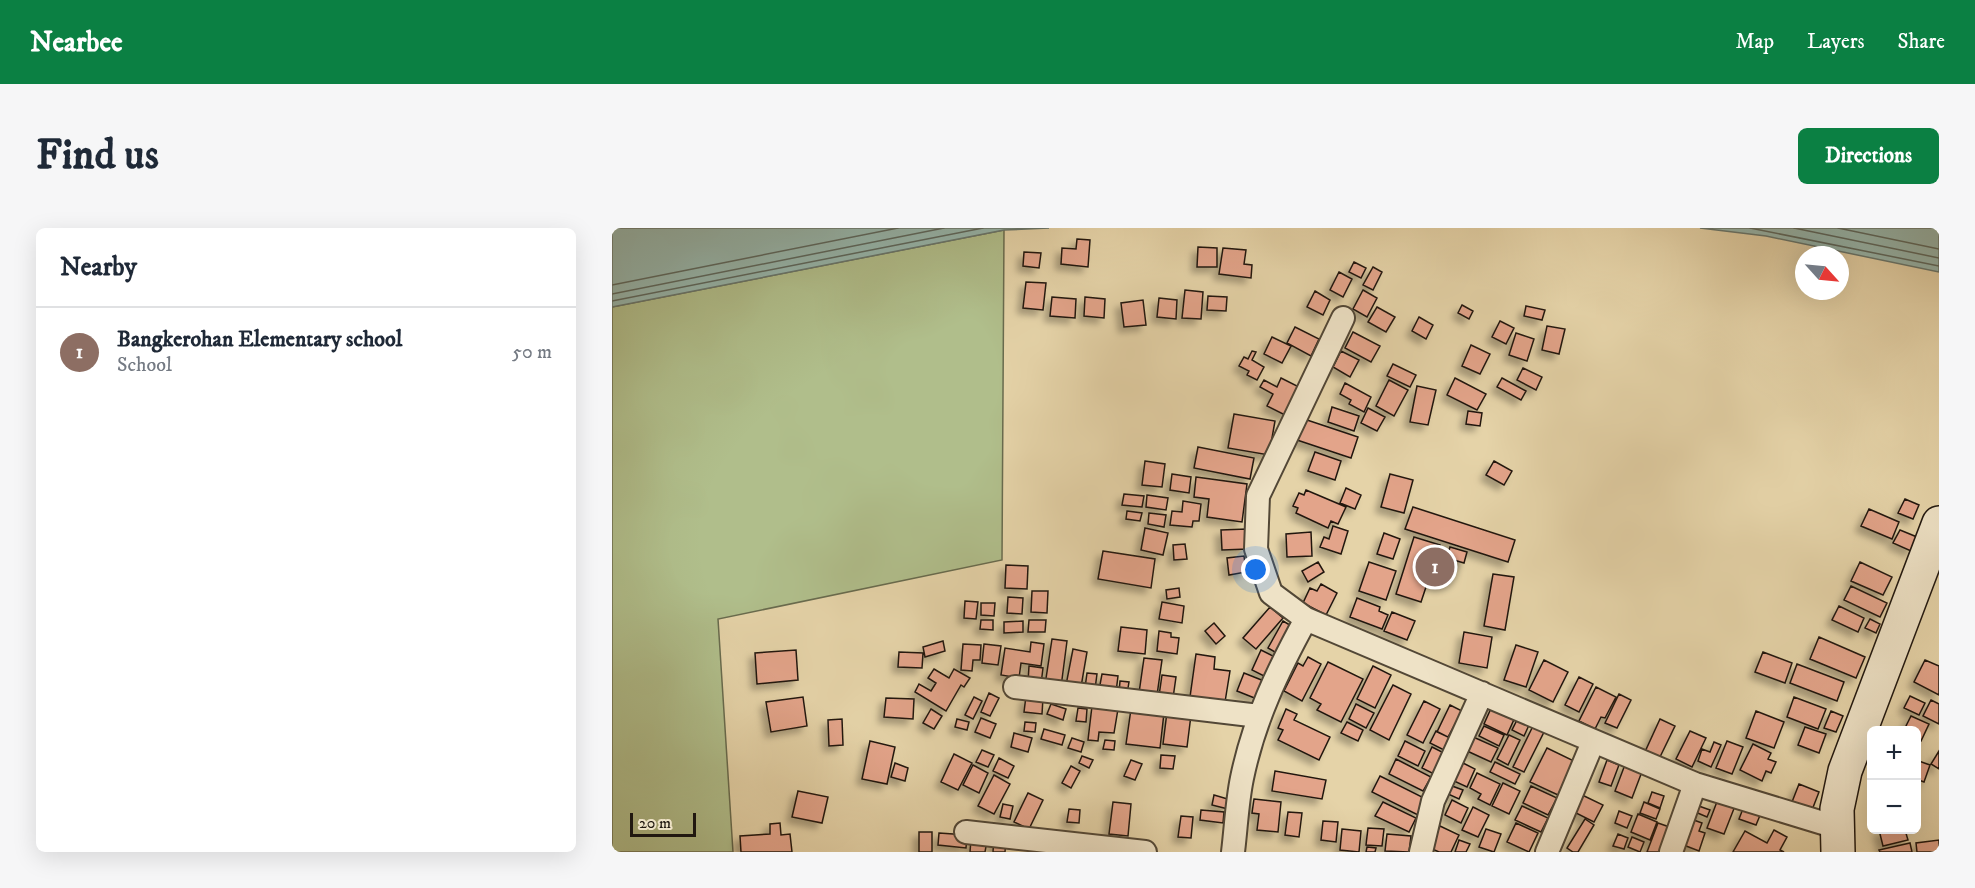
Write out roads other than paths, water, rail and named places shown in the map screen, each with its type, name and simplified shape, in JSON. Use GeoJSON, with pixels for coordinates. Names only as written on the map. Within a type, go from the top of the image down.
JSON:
{"type":"FeatureCollection","features":[{"type":"Feature","properties":{"kind":"main road"},"geometry":{"type":"LineString","coordinates":[[1837,840],[1837,809],[1845,771],[1939,523]]}},
{"type":"Feature","properties":{"kind":"street"},"geometry":{"type":"LineString","coordinates":[[1343,318],[1258,496],[1256,549],[1271,593],[1306,619],[1593,742],[1837,840]]}},
{"type":"Feature","properties":{"kind":"street"},"geometry":{"type":"LineString","coordinates":[[1233,852],[1241,779],[1259,716],[1273,679],[1306,619]]}},
{"type":"Feature","properties":{"kind":"street"},"geometry":{"type":"LineString","coordinates":[[1015,687],[1259,716]]}},
{"type":"Feature","properties":{"kind":"street"},"geometry":{"type":"LineString","coordinates":[[1421,852],[1433,801],[1482,693]]}},
{"type":"Feature","properties":{"kind":"street"},"geometry":{"type":"LineString","coordinates":[[1547,852],[1593,742]]}},
{"type":"Feature","properties":{"kind":"street"},"geometry":{"type":"LineString","coordinates":[[1671,852],[1695,784]]}},
{"type":"Feature","properties":{"kind":"street"},"geometry":{"type":"LineString","coordinates":[[966,832],[1145,852]]}},
{"type":"Feature","properties":{"kind":"water"},"geometry":{"type":"Polygon","coordinates":[[[612,228],[1049,228],[1004,230],[612,307],[612,228]]]}},
{"type":"Feature","properties":{"kind":"water"},"geometry":{"type":"Polygon","coordinates":[[[1700,228],[1939,228],[1939,272],[1849,253],[1849,246],[1814,246],[1766,236],[1700,228]]]}},
{"type":"Feature","properties":{"kind":"place","name":"Bangkerohan Elementary school"},"geometry":{"type":"Point","coordinates":[1435,567]}}]}
